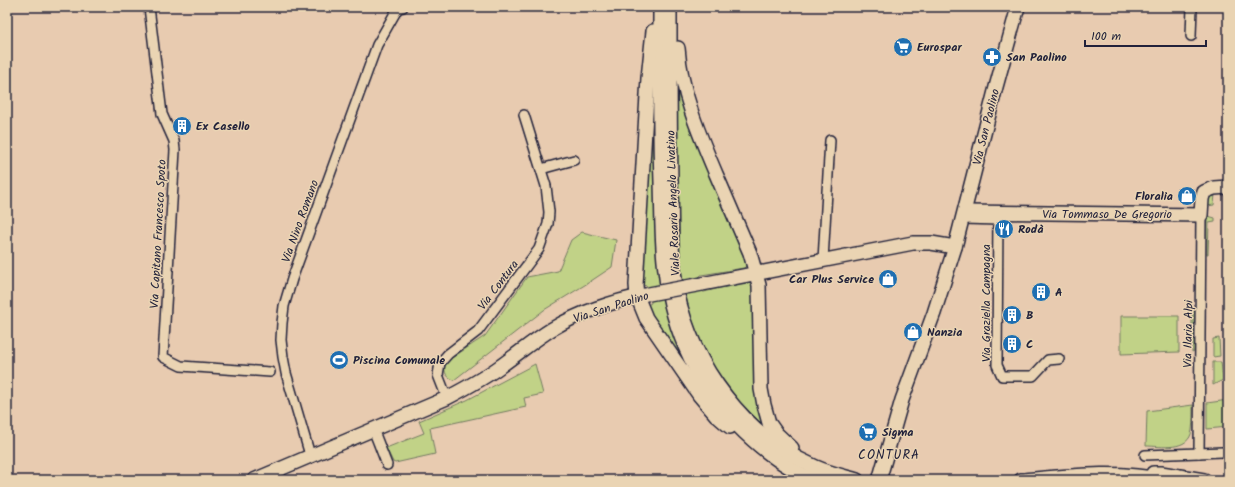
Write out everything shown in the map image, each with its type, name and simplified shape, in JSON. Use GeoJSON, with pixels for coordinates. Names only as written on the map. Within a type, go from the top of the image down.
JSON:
{"type":"FeatureCollection","features":[{"type":"Feature","properties":{"kind":"street","name":"Via Capitano Francesco Spoto"},"geometry":{"type":"LineString","coordinates":[[149,7],[162,114],[174,141],[164,357],[181,366],[270,372]]}},
{"type":"Feature","properties":{"kind":"street","name":"Via Nino Romano"},"geometry":{"type":"LineString","coordinates":[[310,456],[286,373],[281,340],[284,306],[292,279],[377,45],[398,8],[403,7]]}},
{"type":"Feature","properties":{"kind":"street"},"geometry":{"type":"LineString","coordinates":[[655,7],[648,78],[636,284],[643,295],[646,318],[699,394],[716,415],[734,431],[762,449]]}},
{"type":"Feature","properties":{"kind":"street","name":"Viale Rosario Angelo Livatino"},"geometry":{"type":"LineString","coordinates":[[660,7],[661,168],[664,268],[668,292],[687,353],[697,371],[726,413],[762,449],[789,467],[817,474],[857,480]]}},
{"type":"Feature","properties":{"kind":"street","name":"Viale Rosario Angelo Livatino"},"geometry":{"type":"LineString","coordinates":[[670,7],[672,239],[677,291],[683,314],[696,349],[702,360],[716,383],[738,411],[770,440],[796,457],[817,474]]}},
{"type":"Feature","properties":{"kind":"street"},"geometry":{"type":"LineString","coordinates":[[674,7],[679,62],[693,116],[757,273],[759,285],[762,389],[766,416],[776,433],[817,474]]}},
{"type":"Feature","properties":{"kind":"street","name":"Via San Paolino"},"geometry":{"type":"LineString","coordinates":[[880,477],[902,400],[934,313],[955,247],[1018,7]]}},
{"type":"Feature","properties":{"kind":"street"},"geometry":{"type":"LineString","coordinates":[[1191,36],[1192,7]]}},
{"type":"Feature","properties":{"kind":"street","name":"Via Contura"},"geometry":{"type":"LineString","coordinates":[[447,398],[438,375],[440,363],[448,354],[478,332],[527,267],[539,249],[544,237],[549,212],[546,186],[524,115]]}},
{"type":"Feature","properties":{"kind":"street"},"geometry":{"type":"LineString","coordinates":[[823,260],[830,140]]}},
{"type":"Feature","properties":{"kind":"street"},"geometry":{"type":"LineString","coordinates":[[541,169],[574,160]]}},
{"type":"Feature","properties":{"kind":"street"},"geometry":{"type":"LineString","coordinates":[[1201,215],[1202,198],[1204,192],[1214,188],[1228,187]]}},
{"type":"Feature","properties":{"kind":"street","name":"Via Tommaso De Gregorio"},"geometry":{"type":"LineString","coordinates":[[964,215],[1201,215]]}},
{"type":"Feature","properties":{"kind":"street","name":"Via Ilaria Alpi"},"geometry":{"type":"LineString","coordinates":[[1199,453],[1201,215]]}},
{"type":"Feature","properties":{"kind":"street","name":"Via Graziella Campagna"},"geometry":{"type":"LineString","coordinates":[[998,216],[997,365],[1002,376],[1033,376],[1048,360],[1059,359]]}},
{"type":"Feature","properties":{"kind":"street","name":"Via San Paolino"},"geometry":{"type":"LineString","coordinates":[[254,480],[447,398],[484,377],[553,328],[584,313],[643,295],[913,243],[931,243],[955,247]]}},
{"type":"Feature","properties":{"kind":"street"},"geometry":{"type":"LineString","coordinates":[[373,429],[387,464]]}},
{"type":"Feature","properties":{"kind":"street"},"geometry":{"type":"LineString","coordinates":[[1145,455],[1222,452]]}},
{"type":"Feature","properties":{"kind":"street"},"geometry":{"type":"LineString","coordinates":[[1021,480],[1065,476],[1161,473],[1204,480]]}},
{"type":"Feature","properties":{"kind":"street"},"geometry":{"type":"LineString","coordinates":[[1119,474],[1164,480]]}},
{"type":"Feature","properties":{"kind":"green space"},"geometry":{"type":"Polygon","coordinates":[[[677,73],[745,253],[747,265],[744,268],[701,275],[699,278],[701,291],[704,292],[748,281],[752,282],[764,426],[738,400],[710,361],[689,311],[680,265],[677,167],[677,73]]]}},
{"type":"Feature","properties":{"kind":"green space"},"geometry":{"type":"Polygon","coordinates":[[[654,77],[658,269],[662,293],[707,400],[650,320],[646,306],[651,303],[647,286],[642,285],[654,77]]]}},
{"type":"Feature","properties":{"kind":"green space"},"geometry":{"type":"Polygon","coordinates":[[[1215,194],[1214,205],[1207,206],[1208,196],[1215,194]]]}},
{"type":"Feature","properties":{"kind":"green space"},"geometry":{"type":"Polygon","coordinates":[[[1208,216],[1215,218],[1215,222],[1209,223],[1207,254],[1207,219],[1208,216]]]}},
{"type":"Feature","properties":{"kind":"green space"},"geometry":{"type":"Polygon","coordinates":[[[582,232],[616,240],[612,267],[544,310],[454,380],[448,377],[445,372],[445,364],[447,361],[485,336],[527,277],[558,271],[571,240],[582,232]]]}},
{"type":"Feature","properties":{"kind":"green space"},"geometry":{"type":"Polygon","coordinates":[[[1192,310],[1194,310],[1194,351],[1192,352],[1192,310]]]}},
{"type":"Feature","properties":{"kind":"green space"},"geometry":{"type":"Polygon","coordinates":[[[1121,316],[1179,316],[1179,352],[1121,354],[1121,316]]]}},
{"type":"Feature","properties":{"kind":"green space"},"geometry":{"type":"Polygon","coordinates":[[[1219,338],[1220,356],[1213,357],[1213,339],[1219,338]]]}},
{"type":"Feature","properties":{"kind":"green space"},"geometry":{"type":"Polygon","coordinates":[[[1213,362],[1221,362],[1223,380],[1213,385],[1213,362]]]}},
{"type":"Feature","properties":{"kind":"green space"},"geometry":{"type":"Polygon","coordinates":[[[535,364],[543,394],[524,398],[526,407],[430,428],[435,454],[395,463],[393,462],[386,448],[424,433],[419,421],[467,400],[535,364]]]}},
{"type":"Feature","properties":{"kind":"green space"},"geometry":{"type":"Polygon","coordinates":[[[1228,400],[1228,427],[1207,429],[1207,403],[1228,400]]]}},
{"type":"Feature","properties":{"kind":"green space"},"geometry":{"type":"Polygon","coordinates":[[[1193,405],[1192,430],[1190,437],[1186,442],[1180,445],[1166,447],[1146,446],[1147,411],[1193,405]]]}},
{"type":"Feature","properties":{"kind":"place","name":"Eurospar"},"geometry":{"type":"Point","coordinates":[903,47]}},
{"type":"Feature","properties":{"kind":"place","name":"San Paolino"},"geometry":{"type":"Point","coordinates":[992,57]}},
{"type":"Feature","properties":{"kind":"place","name":"Ex Casello"},"geometry":{"type":"Point","coordinates":[182,126]}},
{"type":"Feature","properties":{"kind":"place","name":"Floralia"},"geometry":{"type":"Point","coordinates":[1187,196]}},
{"type":"Feature","properties":{"kind":"place","name":"Rodà"},"geometry":{"type":"Point","coordinates":[1004,229]}},
{"type":"Feature","properties":{"kind":"place","name":"Car Plus Service"},"geometry":{"type":"Point","coordinates":[888,279]}},
{"type":"Feature","properties":{"kind":"place","name":"A"},"geometry":{"type":"Point","coordinates":[1041,292]}},
{"type":"Feature","properties":{"kind":"place","name":"B"},"geometry":{"type":"Point","coordinates":[1012,315]}},
{"type":"Feature","properties":{"kind":"place","name":"Nanzia"},"geometry":{"type":"Point","coordinates":[913,332]}},
{"type":"Feature","properties":{"kind":"place","name":"C"},"geometry":{"type":"Point","coordinates":[1012,344]}},
{"type":"Feature","properties":{"kind":"place","name":"Piscina Comunale"},"geometry":{"type":"Point","coordinates":[339,360]}},
{"type":"Feature","properties":{"kind":"place","name":"Sigma"},"geometry":{"type":"Point","coordinates":[868,432]}},
{"type":"Feature","properties":{"kind":"district","name":"CONTURA"},"geometry":{"type":"Point","coordinates":[889,454]}}]}
